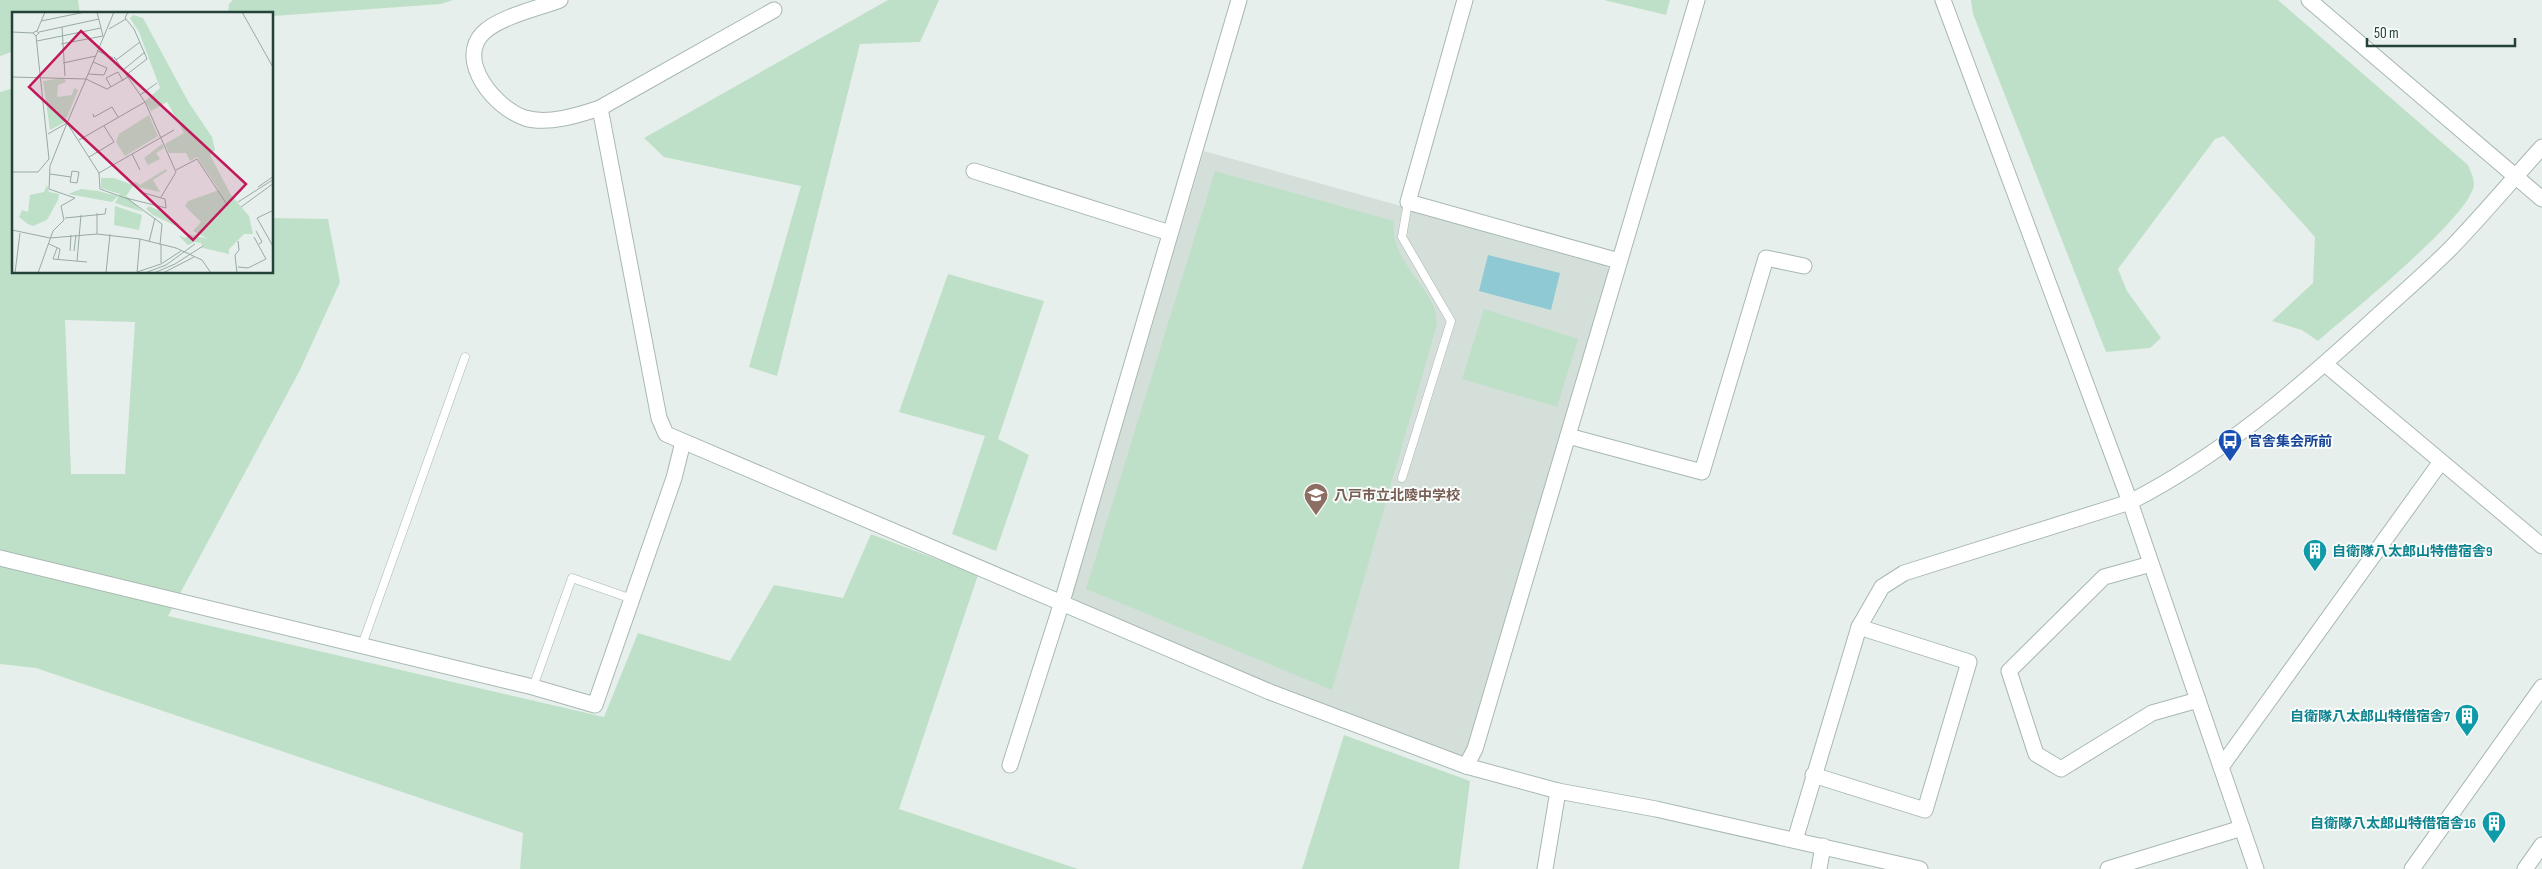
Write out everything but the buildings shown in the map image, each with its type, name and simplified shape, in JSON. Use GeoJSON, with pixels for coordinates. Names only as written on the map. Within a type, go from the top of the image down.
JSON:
{"type":"FeatureCollection","features":[{"type":"Feature","properties":{"kind":"street"},"geometry":{"type":"LineString","coordinates":[[560,0],[495,24],[485,31],[475,43],[473,54],[479,75],[492,94],[507,108],[526,118],[554,119],[580,115],[600,108],[774,10]]}},
{"type":"Feature","properties":{"kind":"street"},"geometry":{"type":"LineString","coordinates":[[1010,764],[1062,602],[1239,0]]}},
{"type":"Feature","properties":{"kind":"street"},"geometry":{"type":"LineString","coordinates":[[1465,0],[1408,202],[1619,261]]}},
{"type":"Feature","properties":{"kind":"street"},"geometry":{"type":"LineString","coordinates":[[1466,766],[1474,749],[1697,0]]}},
{"type":"Feature","properties":{"kind":"street"},"geometry":{"type":"LineString","coordinates":[[1943,0],[2130,502],[2256,869]]}},
{"type":"Feature","properties":{"kind":"street"},"geometry":{"type":"LineString","coordinates":[[2308,0],[2542,199]]}},
{"type":"Feature","properties":{"kind":"street"},"geometry":{"type":"LineString","coordinates":[[600,108],[659,418],[666,434],[1270,692],[1466,766],[1558,791],[1656,809],[1823,846],[1892,866],[1920,869]]}},
{"type":"Feature","properties":{"kind":"street"},"geometry":{"type":"LineString","coordinates":[[1795,840],[1859,627],[1882,587],[1904,572],[2130,502],[2165,484],[2207,457],[2278,403],[2325,364],[2450,249],[2542,147]]}},
{"type":"Feature","properties":{"kind":"street"},"geometry":{"type":"LineString","coordinates":[[974,171],[1170,233]]}},
{"type":"Feature","properties":{"kind":"street"},"geometry":{"type":"LineString","coordinates":[[1568,436],[1702,472],[1766,258],[1804,266]]}},
{"type":"Feature","properties":{"kind":"street"},"geometry":{"type":"LineString","coordinates":[[2325,364],[2440,463],[2519,525],[2542,546]]}},
{"type":"Feature","properties":{"kind":"street"},"geometry":{"type":"LineString","coordinates":[[0,558],[533,687],[595,705],[674,478],[683,442]]}},
{"type":"Feature","properties":{"kind":"street"},"geometry":{"type":"LineString","coordinates":[[2221,767],[2440,463]]}},
{"type":"Feature","properties":{"kind":"street"},"geometry":{"type":"LineString","coordinates":[[2151,564],[2104,577],[2009,671],[2036,754],[2061,769],[2152,713],[2198,700]]}},
{"type":"Feature","properties":{"kind":"street"},"geometry":{"type":"LineString","coordinates":[[1813,775],[1925,810],[1970,662],[1859,627]]}},
{"type":"Feature","properties":{"kind":"street"},"geometry":{"type":"LineString","coordinates":[[2412,869],[2542,687]]}},
{"type":"Feature","properties":{"kind":"street"},"geometry":{"type":"LineString","coordinates":[[1545,869],[1558,791]]}},
{"type":"Feature","properties":{"kind":"street"},"geometry":{"type":"LineString","coordinates":[[2108,869],[2242,828]]}},
{"type":"Feature","properties":{"kind":"street"},"geometry":{"type":"LineString","coordinates":[[2525,869],[2542,845]]}},
{"type":"Feature","properties":{"kind":"street"},"geometry":{"type":"LineString","coordinates":[[1819,869],[1823,846]]}},
{"type":"Feature","properties":{"kind":"lane"},"geometry":{"type":"LineString","coordinates":[[1402,478],[1451,321],[1402,237],[1408,202]]}},
{"type":"Feature","properties":{"kind":"lane"},"geometry":{"type":"LineString","coordinates":[[362,645],[465,357]]}},
{"type":"Feature","properties":{"kind":"lane"},"geometry":{"type":"LineString","coordinates":[[533,687],[572,578],[632,599]]}},
{"type":"Feature","properties":{"kind":"shaded area","name":"八戸市立北陵中学校"},"geometry":{"type":"Polygon","coordinates":[[[1204,151],[1605,263],[1610,272],[1468,752],[1461,759],[1363,724],[1075,601],[1071,594],[1204,151]]]}},
{"type":"Feature","properties":{"kind":"green space"},"geometry":{"type":"Polygon","coordinates":[[[0,0],[78,0],[80,12],[12,12],[12,52],[0,56],[0,0]]]}},
{"type":"Feature","properties":{"kind":"green space"},"geometry":{"type":"Polygon","coordinates":[[[233,0],[453,0],[441,4],[274,16],[274,12],[228,12],[229,4],[233,0]]]}},
{"type":"Feature","properties":{"kind":"green space"},"geometry":{"type":"Polygon","coordinates":[[[888,0],[939,0],[920,42],[860,44],[777,376],[749,367],[801,186],[664,157],[644,138],[888,0]]]}},
{"type":"Feature","properties":{"kind":"green space"},"geometry":{"type":"Polygon","coordinates":[[[1604,0],[1670,0],[1666,15],[1604,0]]]}},
{"type":"Feature","properties":{"kind":"green space"},"geometry":{"type":"Polygon","coordinates":[[[1971,0],[2278,0],[2468,165],[2474,184],[2468,199],[2431,241],[2318,341],[2302,330],[2272,321],[2313,283],[2315,237],[2224,136],[2215,139],[2118,269],[2127,291],[2161,338],[2150,348],[2106,352],[1973,14],[1971,0]]]}},
{"type":"Feature","properties":{"kind":"green space"},"geometry":{"type":"Polygon","coordinates":[[[12,89],[12,274],[274,274],[274,218],[328,219],[340,282],[300,370],[168,616],[604,717],[638,633],[730,661],[774,585],[843,598],[871,534],[978,575],[899,809],[1078,869],[520,869],[523,833],[36,668],[0,664],[0,92],[12,89]],[[65,320],[71,474],[125,474],[135,322],[65,320]]]}},
{"type":"Feature","properties":{"kind":"green space"},"geometry":{"type":"Polygon","coordinates":[[[1215,171],[1394,221],[1396,244],[1401,255],[1434,307],[1437,324],[1332,690],[1086,589],[1215,171]]]}},
{"type":"Feature","properties":{"kind":"green space"},"geometry":{"type":"Polygon","coordinates":[[[948,274],[1044,301],[998,439],[1029,455],[996,551],[952,534],[985,436],[899,412],[948,274]]]}},
{"type":"Feature","properties":{"kind":"green space"},"geometry":{"type":"Polygon","coordinates":[[[1484,309],[1578,339],[1557,407],[1462,379],[1484,309]]]}},
{"type":"Feature","properties":{"kind":"green space"},"geometry":{"type":"Polygon","coordinates":[[[1344,735],[1470,781],[1459,869],[1302,869],[1344,735]]]}},
{"type":"Feature","properties":{"kind":"water"},"geometry":{"type":"Polygon","coordinates":[[[1488,255],[1560,273],[1551,310],[1479,291],[1488,255]]]}},
{"type":"Feature","properties":{"kind":"place","name":"官舎集会所前"},"geometry":{"type":"Point","coordinates":[2230,462]}},
{"type":"Feature","properties":{"kind":"place","name":"八戸市立北陵中学校"},"geometry":{"type":"Point","coordinates":[1316,516]}},
{"type":"Feature","properties":{"kind":"place","name":"自衛隊八太郎山特借宿舎9"},"geometry":{"type":"Point","coordinates":[2315,572]}},
{"type":"Feature","properties":{"kind":"place","name":"自衛隊八太郎山特借宿舎7"},"geometry":{"type":"Point","coordinates":[2467,737]}},
{"type":"Feature","properties":{"kind":"place","name":"自衛隊八太郎山特借宿舎16"},"geometry":{"type":"Point","coordinates":[2494,844]}}]}
